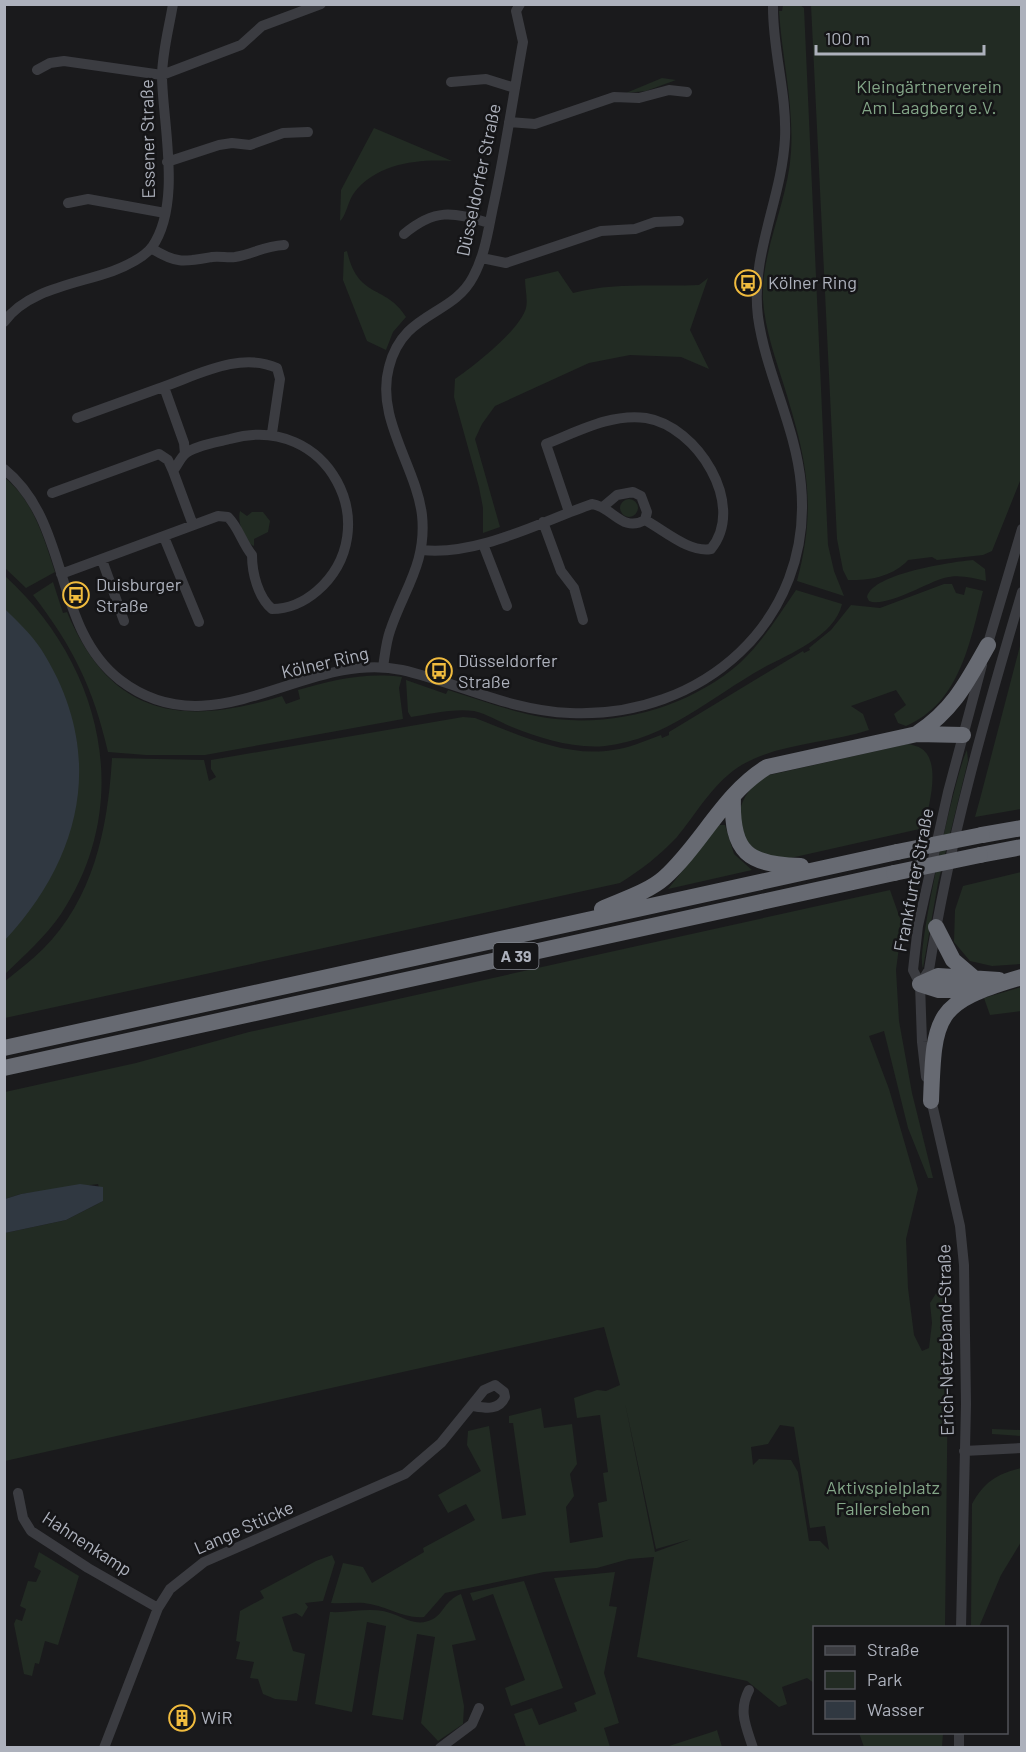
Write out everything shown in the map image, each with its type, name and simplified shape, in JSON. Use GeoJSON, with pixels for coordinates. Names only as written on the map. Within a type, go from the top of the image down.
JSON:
{"type":"FeatureCollection","features":[{"type":"Feature","properties":{"kind":"highway"},"geometry":{"type":"LineString","coordinates":[[917,734],[948,710],[961,693],[988,645]]}},
{"type":"Feature","properties":{"kind":"highway"},"geometry":{"type":"LineString","coordinates":[[568,924],[662,879],[693,849],[715,815],[746,780],[767,767],[917,734],[963,735]]}},
{"type":"Feature","properties":{"kind":"highway"},"geometry":{"type":"LineString","coordinates":[[733,797],[732,820],[739,844],[753,858],[772,866],[829,867]]}},
{"type":"Feature","properties":{"kind":"highway","name":"A 39"},"geometry":{"type":"LineString","coordinates":[[4,1048],[897,852],[1022,828]]}},
{"type":"Feature","properties":{"kind":"highway","name":"A 39"},"geometry":{"type":"LineString","coordinates":[[4,1068],[1022,847]]}},
{"type":"Feature","properties":{"kind":"highway"},"geometry":{"type":"LineString","coordinates":[[936,927],[953,960],[976,984]]}},
{"type":"Feature","properties":{"kind":"highway"},"geometry":{"type":"LineString","coordinates":[[920,984],[938,976],[976,984],[1015,979]]}},
{"type":"Feature","properties":{"kind":"highway"},"geometry":{"type":"LineString","coordinates":[[931,1101],[933,1052],[940,1025],[948,1010],[976,984]]}},
{"type":"Feature","properties":{"kind":"street","name":"Essener Straße"},"geometry":{"type":"LineString","coordinates":[[151,248],[165,213],[167,162],[162,75],[173,4]]}},
{"type":"Feature","properties":{"kind":"street"},"geometry":{"type":"LineString","coordinates":[[37,70],[50,63],[64,61],[162,75],[241,45],[262,26],[321,4]]}},
{"type":"Feature","properties":{"kind":"street","name":"Kölner Ring"},"geometry":{"type":"LineString","coordinates":[[4,469],[24,488],[37,507],[50,536],[82,633],[100,659],[119,679],[143,694],[168,703],[202,706],[231,703],[325,676],[383,667],[536,710],[572,714],[610,711],[650,704],[691,688],[722,670],[749,645],[773,613],[796,562],[803,519],[801,482],[758,318],[756,285],[759,255],[782,166],[785,134],[773,4]]}},
{"type":"Feature","properties":{"kind":"street","name":"Düsseldorfer Straße"},"geometry":{"type":"LineString","coordinates":[[383,667],[390,631],[422,550],[419,497],[389,412],[385,386],[388,367],[405,333],[461,293],[482,258],[523,42],[518,8]]}},
{"type":"Feature","properties":{"kind":"street"},"geometry":{"type":"LineString","coordinates":[[451,82],[486,79],[515,88]]}},
{"type":"Feature","properties":{"kind":"street"},"geometry":{"type":"LineString","coordinates":[[509,122],[535,124],[614,97],[639,98],[669,90],[687,92]]}},
{"type":"Feature","properties":{"kind":"street"},"geometry":{"type":"LineString","coordinates":[[167,162],[219,145],[232,143],[250,145],[283,133],[308,132]]}},
{"type":"Feature","properties":{"kind":"street"},"geometry":{"type":"LineString","coordinates":[[68,203],[87,199],[165,213]]}},
{"type":"Feature","properties":{"kind":"street"},"geometry":{"type":"LineString","coordinates":[[404,234],[420,220],[436,214],[454,214],[489,223]]}},
{"type":"Feature","properties":{"kind":"street"},"geometry":{"type":"LineString","coordinates":[[482,258],[506,263],[601,231],[635,229],[655,222],[679,222]]}},
{"type":"Feature","properties":{"kind":"street"},"geometry":{"type":"LineString","coordinates":[[4,322],[21,305],[41,294],[117,269],[151,248],[166,258],[182,262],[214,257],[236,257],[266,246],[284,245]]}},
{"type":"Feature","properties":{"kind":"street"},"geometry":{"type":"LineString","coordinates":[[77,418],[227,365],[265,363],[277,368],[280,379],[272,433]]}},
{"type":"Feature","properties":{"kind":"street"},"geometry":{"type":"LineString","coordinates":[[164,387],[184,443],[185,454]]}},
{"type":"Feature","properties":{"kind":"street"},"geometry":{"type":"LineString","coordinates":[[422,550],[445,552],[483,544],[592,504],[604,506],[621,522],[630,525],[645,520],[693,548],[704,550],[711,549],[718,541],[721,519],[716,479],[707,461],[684,435],[646,418],[612,420],[546,444],[569,512]]}},
{"type":"Feature","properties":{"kind":"street"},"geometry":{"type":"LineString","coordinates":[[61,574],[218,516],[228,517],[236,525],[244,544],[252,555],[252,569],[264,602],[272,609],[285,609],[304,601],[322,586],[339,563],[346,539],[346,514],[342,494],[328,466],[306,446],[272,433],[248,434],[185,454],[173,471]]}},
{"type":"Feature","properties":{"kind":"street"},"geometry":{"type":"LineString","coordinates":[[52,493],[159,454],[168,460],[193,525]]}},
{"type":"Feature","properties":{"kind":"street"},"geometry":{"type":"LineString","coordinates":[[604,506],[617,495],[633,492],[641,496],[645,503],[647,512],[645,520]]}},
{"type":"Feature","properties":{"kind":"street"},"geometry":{"type":"LineString","coordinates":[[543,522],[561,571],[574,588],[583,620]]}},
{"type":"Feature","properties":{"kind":"street","name":"Frankfurter Straße"},"geometry":{"type":"LineString","coordinates":[[920,984],[913,970],[918,926],[963,735],[1022,529]]}},
{"type":"Feature","properties":{"kind":"street"},"geometry":{"type":"LineString","coordinates":[[164,537],[200,622]]}},
{"type":"Feature","properties":{"kind":"street"},"geometry":{"type":"LineString","coordinates":[[483,544],[507,606]]}},
{"type":"Feature","properties":{"kind":"street"},"geometry":{"type":"LineString","coordinates":[[102,560],[124,621]]}},
{"type":"Feature","properties":{"kind":"street","name":"Frankfurter Straße"},"geometry":{"type":"LineString","coordinates":[[920,984],[929,970],[936,927],[980,740],[1022,592]]}},
{"type":"Feature","properties":{"kind":"street"},"geometry":{"type":"LineString","coordinates":[[963,735],[980,740]]}},
{"type":"Feature","properties":{"kind":"street","name":"Erich-Netzeband-Straße"},"geometry":{"type":"LineString","coordinates":[[920,984],[922,1042],[931,1101],[960,1226],[964,1265],[961,1626]]}},
{"type":"Feature","properties":{"kind":"street","name":"Lange Stücke"},"geometry":{"type":"LineString","coordinates":[[104,1748],[158,1608],[170,1589],[204,1562],[405,1474],[441,1443],[473,1406]]}},
{"type":"Feature","properties":{"kind":"street"},"geometry":{"type":"LineString","coordinates":[[964,1451],[1022,1448]]}},
{"type":"Feature","properties":{"kind":"street","name":"Hahnenkamp"},"geometry":{"type":"LineString","coordinates":[[18,1493],[23,1518],[31,1530],[88,1568],[158,1608]]}},
{"type":"Feature","properties":{"kind":"street"},"geometry":{"type":"LineString","coordinates":[[749,1690],[743,1702],[742,1716],[753,1748]]}},
{"type":"Feature","properties":{"kind":"street"},"geometry":{"type":"LineString","coordinates":[[440,1748],[472,1724],[479,1708]]}},
{"type":"Feature","properties":{"kind":"green space"},"geometry":{"type":"Polygon","coordinates":[[[783,5],[800,5],[804,8],[828,545],[834,571],[844,596],[797,581],[807,529],[807,484],[799,439],[771,345],[764,311],[766,263],[785,189],[791,152],[789,99],[779,11],[782,11],[783,5]]]}},
{"type":"Feature","properties":{"kind":"green space","name":"Kleingärtnerverein Am Laagberg e.V."},"geometry":{"type":"Polygon","coordinates":[[[811,5],[1021,5],[1022,476],[992,551],[983,555],[937,560],[932,557],[908,560],[888,574],[864,580],[848,580],[843,570],[837,539],[811,5]]]}},
{"type":"Feature","properties":{"kind":"green space"},"geometry":{"type":"Polygon","coordinates":[[[662,78],[676,80],[646,91],[626,93],[662,78]]]}},
{"type":"Feature","properties":{"kind":"green space"},"geometry":{"type":"Polygon","coordinates":[[[374,128],[452,161],[412,162],[374,175],[354,193],[340,221],[341,190],[374,128]]]}},
{"type":"Feature","properties":{"kind":"green space"},"geometry":{"type":"Polygon","coordinates":[[[347,251],[352,267],[365,285],[390,300],[406,317],[393,332],[386,350],[367,341],[343,280],[344,252],[347,251]]]}},
{"type":"Feature","properties":{"kind":"green space"},"geometry":{"type":"Polygon","coordinates":[[[558,271],[573,293],[604,287],[699,285],[708,278],[690,330],[709,369],[681,357],[630,355],[589,363],[495,406],[475,439],[500,527],[483,533],[483,508],[454,397],[455,379],[506,337],[522,317],[527,305],[525,279],[558,271]]]}},
{"type":"Feature","properties":{"kind":"green space"},"geometry":{"type":"Polygon","coordinates":[[[5,478],[15,487],[30,508],[42,533],[55,572],[26,588],[5,568],[5,478]]]}},
{"type":"Feature","properties":{"kind":"green space"},"geometry":{"type":"Polygon","coordinates":[[[629,499],[635,502],[638,508],[635,514],[629,517],[623,514],[620,508],[623,502],[629,499]]]}},
{"type":"Feature","properties":{"kind":"green space"},"geometry":{"type":"Polygon","coordinates":[[[240,511],[247,516],[252,512],[263,512],[270,521],[268,532],[254,539],[254,546],[250,544],[242,531],[240,511]]]}},
{"type":"Feature","properties":{"kind":"green space"},"geometry":{"type":"Polygon","coordinates":[[[973,560],[985,569],[986,581],[955,576],[944,578],[885,601],[869,601],[867,597],[872,589],[883,581],[898,575],[932,566],[973,560]]]}},
{"type":"Feature","properties":{"kind":"green space"},"geometry":{"type":"Polygon","coordinates":[[[5,576],[38,611],[65,650],[85,691],[97,735],[102,780],[97,826],[84,871],[55,922],[5,974],[5,576]]]}},
{"type":"Feature","properties":{"kind":"green space"},"geometry":{"type":"Polygon","coordinates":[[[53,582],[63,613],[67,612],[85,647],[105,674],[128,693],[154,705],[182,711],[212,711],[246,706],[282,696],[286,704],[300,699],[298,690],[311,686],[349,678],[389,676],[402,677],[399,688],[403,719],[205,755],[146,755],[108,752],[96,707],[80,669],[59,632],[33,595],[53,582]]]}},
{"type":"Feature","properties":{"kind":"green space"},"geometry":{"type":"Polygon","coordinates":[[[944,584],[952,584],[956,593],[964,595],[966,587],[983,591],[960,669],[951,687],[924,716],[906,726],[898,723],[894,714],[906,705],[896,690],[851,706],[863,714],[869,730],[767,753],[737,768],[712,791],[671,844],[620,883],[5,1018],[4,982],[43,949],[60,929],[75,907],[86,884],[102,835],[112,758],[204,760],[209,781],[216,777],[211,769],[211,760],[463,717],[475,718],[560,748],[595,752],[619,749],[661,735],[662,738],[669,735],[669,732],[803,651],[804,653],[810,650],[809,648],[831,630],[851,605],[880,608],[944,584]]]}},
{"type":"Feature","properties":{"kind":"green space"},"geometry":{"type":"Polygon","coordinates":[[[796,590],[842,604],[838,615],[821,635],[744,679],[669,726],[627,742],[605,746],[581,746],[534,735],[474,711],[450,711],[411,717],[408,712],[406,680],[446,694],[448,690],[525,714],[563,720],[617,718],[671,704],[720,679],[741,662],[764,637],[796,590]]]}},
{"type":"Feature","properties":{"kind":"green space"},"geometry":{"type":"Polygon","coordinates":[[[1021,642],[1021,809],[975,817],[980,799],[1021,642]]]}},
{"type":"Feature","properties":{"kind":"green space"},"geometry":{"type":"Polygon","coordinates":[[[908,744],[922,749],[931,765],[932,787],[924,828],[786,859],[768,856],[755,849],[745,839],[740,827],[739,814],[743,801],[752,788],[765,776],[908,744]]]}},
{"type":"Feature","properties":{"kind":"green space"},"geometry":{"type":"Polygon","coordinates":[[[967,750],[968,761],[938,883],[923,968],[925,932],[938,862],[954,791],[967,750]]]}},
{"type":"Feature","properties":{"kind":"green space"},"geometry":{"type":"Polygon","coordinates":[[[719,825],[725,825],[734,854],[752,870],[668,889],[719,825]]]}},
{"type":"Feature","properties":{"kind":"green space"},"geometry":{"type":"Polygon","coordinates":[[[1021,872],[1021,964],[992,966],[970,961],[954,942],[955,910],[963,886],[1021,872]]]}},
{"type":"Feature","properties":{"kind":"green space","name":"Aktivspielplatz Fallersleben"},"geometry":{"type":"Polygon","coordinates":[[[890,890],[902,924],[896,970],[899,1021],[912,1093],[933,1178],[928,1178],[908,1128],[884,1031],[869,1036],[889,1089],[918,1189],[906,1239],[908,1288],[914,1335],[922,1351],[929,1348],[932,1323],[930,1303],[940,1287],[949,1289],[945,1626],[813,1626],[813,1682],[807,1678],[782,1687],[787,1704],[779,1707],[747,1681],[637,1657],[654,1557],[629,1559],[597,1568],[544,1572],[445,1593],[424,1617],[409,1616],[364,1603],[331,1603],[343,1563],[363,1567],[372,1583],[424,1552],[423,1548],[475,1520],[466,1504],[448,1513],[438,1495],[481,1471],[467,1445],[468,1431],[489,1426],[502,1519],[526,1515],[513,1423],[509,1423],[509,1416],[541,1408],[544,1428],[572,1424],[577,1464],[570,1474],[574,1496],[566,1507],[570,1543],[603,1537],[598,1503],[607,1501],[603,1473],[608,1472],[600,1415],[577,1418],[574,1398],[597,1390],[606,1391],[620,1385],[604,1327],[5,1461],[5,1233],[66,1220],[103,1201],[98,1184],[21,1194],[5,1199],[5,1092],[136,1063],[249,1032],[890,890]],[[625,1403],[655,1552],[691,1539],[656,1549],[625,1403]],[[780,1425],[768,1444],[751,1447],[753,1465],[759,1459],[791,1460],[798,1472],[809,1541],[820,1541],[829,1550],[825,1526],[810,1528],[794,1427],[780,1425]]]}},
{"type":"Feature","properties":{"kind":"green space"},"geometry":{"type":"Polygon","coordinates":[[[1021,987],[1021,1011],[990,1015],[984,998],[1021,987]]]}},
{"type":"Feature","properties":{"kind":"green space"},"geometry":{"type":"Polygon","coordinates":[[[992,1429],[1021,1430],[1021,1436],[992,1434],[992,1429]]]}},
{"type":"Feature","properties":{"kind":"green space"},"geometry":{"type":"Polygon","coordinates":[[[1021,1468],[1021,1542],[1001,1575],[979,1626],[971,1626],[972,1504],[986,1485],[1005,1473],[1021,1468]]]}},
{"type":"Feature","properties":{"kind":"green space"},"geometry":{"type":"Polygon","coordinates":[[[39,1552],[79,1576],[58,1645],[45,1641],[39,1664],[35,1663],[32,1676],[24,1674],[14,1624],[16,1619],[22,1621],[26,1609],[20,1606],[28,1581],[36,1582],[41,1571],[34,1567],[39,1552]]]}},
{"type":"Feature","properties":{"kind":"green space"},"geometry":{"type":"Polygon","coordinates":[[[332,1555],[335,1562],[323,1601],[305,1603],[308,1607],[302,1617],[296,1613],[282,1617],[293,1651],[305,1654],[297,1701],[275,1699],[263,1694],[258,1679],[250,1678],[254,1662],[236,1659],[240,1642],[236,1641],[240,1611],[264,1598],[260,1591],[332,1555]]]}},
{"type":"Feature","properties":{"kind":"green space"},"geometry":{"type":"Polygon","coordinates":[[[615,1572],[609,1606],[617,1607],[604,1673],[619,1723],[604,1728],[610,1747],[526,1747],[514,1714],[532,1708],[539,1725],[577,1711],[574,1703],[596,1694],[554,1578],[615,1572]]]}},
{"type":"Feature","properties":{"kind":"green space"},"geometry":{"type":"Polygon","coordinates":[[[524,1581],[563,1688],[511,1706],[505,1688],[525,1680],[493,1594],[473,1601],[470,1593],[524,1581]]]}},
{"type":"Feature","properties":{"kind":"green space"},"geometry":{"type":"Polygon","coordinates":[[[461,1594],[476,1640],[452,1645],[464,1706],[463,1724],[438,1741],[421,1723],[435,1637],[417,1634],[403,1720],[372,1715],[386,1626],[367,1622],[352,1712],[315,1704],[330,1612],[376,1610],[414,1622],[426,1622],[437,1616],[451,1600],[461,1594]]]}},
{"type":"Feature","properties":{"kind":"green space"},"geometry":{"type":"Polygon","coordinates":[[[717,1730],[722,1747],[666,1747],[715,1731],[717,1730]]]}},
{"type":"Feature","properties":{"kind":"green space"},"geometry":{"type":"Polygon","coordinates":[[[859,1734],[943,1734],[942,1747],[864,1747],[859,1734]]]}},
{"type":"Feature","properties":{"kind":"water"},"geometry":{"type":"Polygon","coordinates":[[[4,608],[37,643],[61,687],[74,726],[79,763],[77,801],[68,837],[53,873],[32,907],[5,940],[4,608]]]}},
{"type":"Feature","properties":{"kind":"water"},"geometry":{"type":"Polygon","coordinates":[[[80,1184],[103,1187],[103,1201],[66,1220],[5,1233],[5,1199],[80,1184]]]}},
{"type":"Feature","properties":{"kind":"place","name":"Kölner Ring"},"geometry":{"type":"Point","coordinates":[748,283]}},
{"type":"Feature","properties":{"kind":"place","name":"Duisburger Straße"},"geometry":{"type":"Point","coordinates":[76,595]}},
{"type":"Feature","properties":{"kind":"place","name":"Düsseldorfer Straße"},"geometry":{"type":"Point","coordinates":[439,671]}},
{"type":"Feature","properties":{"kind":"place","name":"WiR"},"geometry":{"type":"Point","coordinates":[182,1718]}}]}
